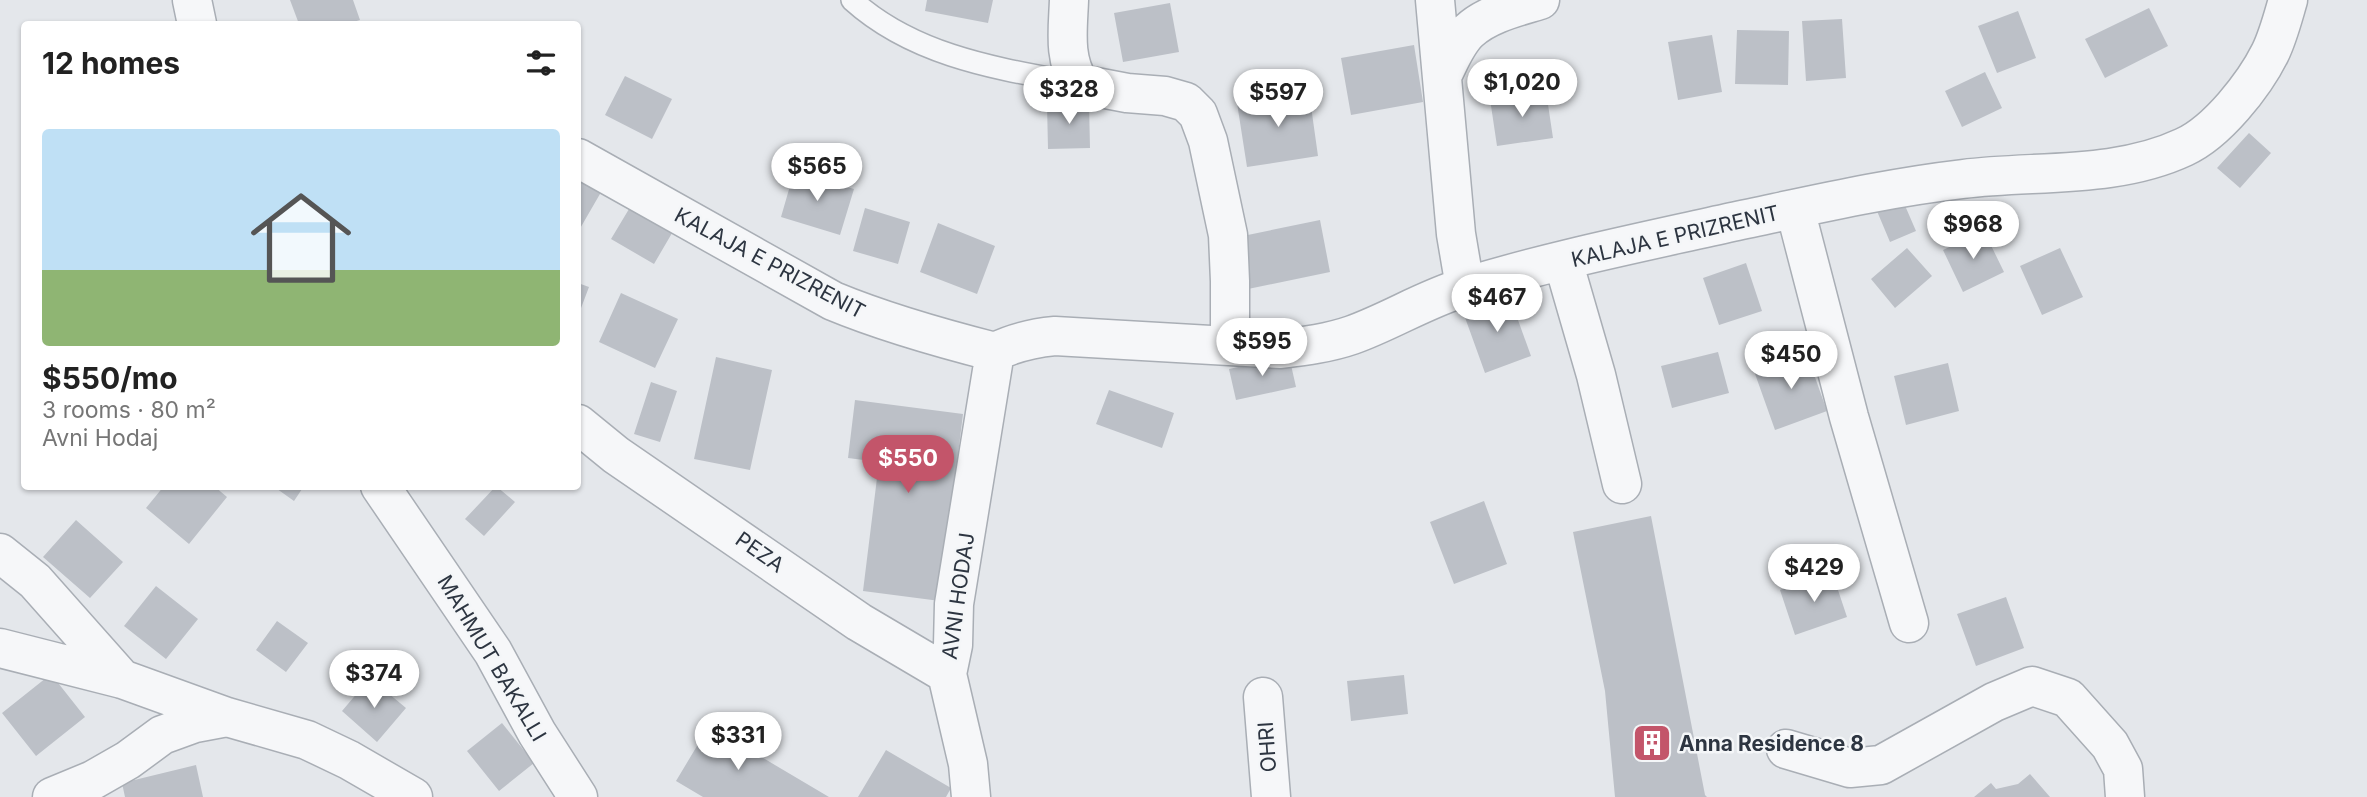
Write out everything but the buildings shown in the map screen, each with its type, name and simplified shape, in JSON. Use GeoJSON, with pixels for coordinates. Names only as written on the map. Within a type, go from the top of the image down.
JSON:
{"type":"FeatureCollection","features":[{"type":"Feature","properties":{"kind":"street"},"geometry":{"type":"LineString","coordinates":[[192,0],[196,21]]}},
{"type":"Feature","properties":{"kind":"street"},"geometry":{"type":"LineString","coordinates":[[1069,0],[1068,56],[1072,72],[1080,84],[1127,93],[1165,96],[1186,102],[1198,114],[1208,141],[1227,235],[1230,346]]}},
{"type":"Feature","properties":{"kind":"street"},"geometry":{"type":"LineString","coordinates":[[1435,0],[1456,234],[1465,287]]}},
{"type":"Feature","properties":{"kind":"street"},"geometry":{"type":"LineString","coordinates":[[1443,74],[1455,50],[1469,32],[1488,19],[1540,0]]}},
{"type":"Feature","properties":{"kind":"street","name":"KALAJA E PRIZRENIT"},"geometry":{"type":"LineString","coordinates":[[581,160],[833,302],[875,319],[995,352],[1032,338],[1055,336],[1280,349],[1317,345],[1353,335],[1421,303],[1465,287],[1563,261],[1794,209],[1964,178],[2114,167],[2186,147],[2211,128],[2242,95],[2270,53],[2288,0]]}},
{"type":"Feature","properties":{"kind":"street"},"geometry":{"type":"LineString","coordinates":[[1794,209],[1849,417],[1909,623]]}},
{"type":"Feature","properties":{"kind":"street"},"geometry":{"type":"LineString","coordinates":[[1563,261],[1596,374],[1622,484]]}},
{"type":"Feature","properties":{"kind":"street","name":"AVNI HODAJ"},"geometry":{"type":"LineString","coordinates":[[971,797],[968,764],[947,674],[953,645],[954,604],[995,352]]}},
{"type":"Feature","properties":{"kind":"street","name":"PEZA"},"geometry":{"type":"LineString","coordinates":[[581,426],[616,455],[859,622],[947,674]]}},
{"type":"Feature","properties":{"kind":"street","name":"MAHMUT BAKALLI"},"geometry":{"type":"LineString","coordinates":[[383,490],[486,642],[537,733],[578,797]]}},
{"type":"Feature","properties":{"kind":"street"},"geometry":{"type":"LineString","coordinates":[[0,553],[35,581],[122,678]]}},
{"type":"Feature","properties":{"kind":"street"},"geometry":{"type":"LineString","coordinates":[[0,648],[122,678],[228,716],[307,740],[349,760],[413,797]]}},
{"type":"Feature","properties":{"kind":"street"},"geometry":{"type":"LineString","coordinates":[[1786,749],[1850,768],[1881,765],[1994,702],[2032,686],[2068,698],[2110,745],[2123,769],[2125,797]]}},
{"type":"Feature","properties":{"kind":"street","name":"OHRI"},"geometry":{"type":"LineString","coordinates":[[1264,697],[1271,797]]}},
{"type":"Feature","properties":{"kind":"street"},"geometry":{"type":"LineString","coordinates":[[52,797],[93,780],[128,760],[162,735],[195,723],[228,716]]}},
{"type":"Feature","properties":{"kind":"lane"},"geometry":{"type":"LineString","coordinates":[[852,0],[866,13],[906,38],[954,57],[1004,70],[1080,84]]}},
{"type":"Feature","properties":{"kind":"place","name":"Anna Residence 8"},"geometry":{"type":"Point","coordinates":[1652,743]}}]}
